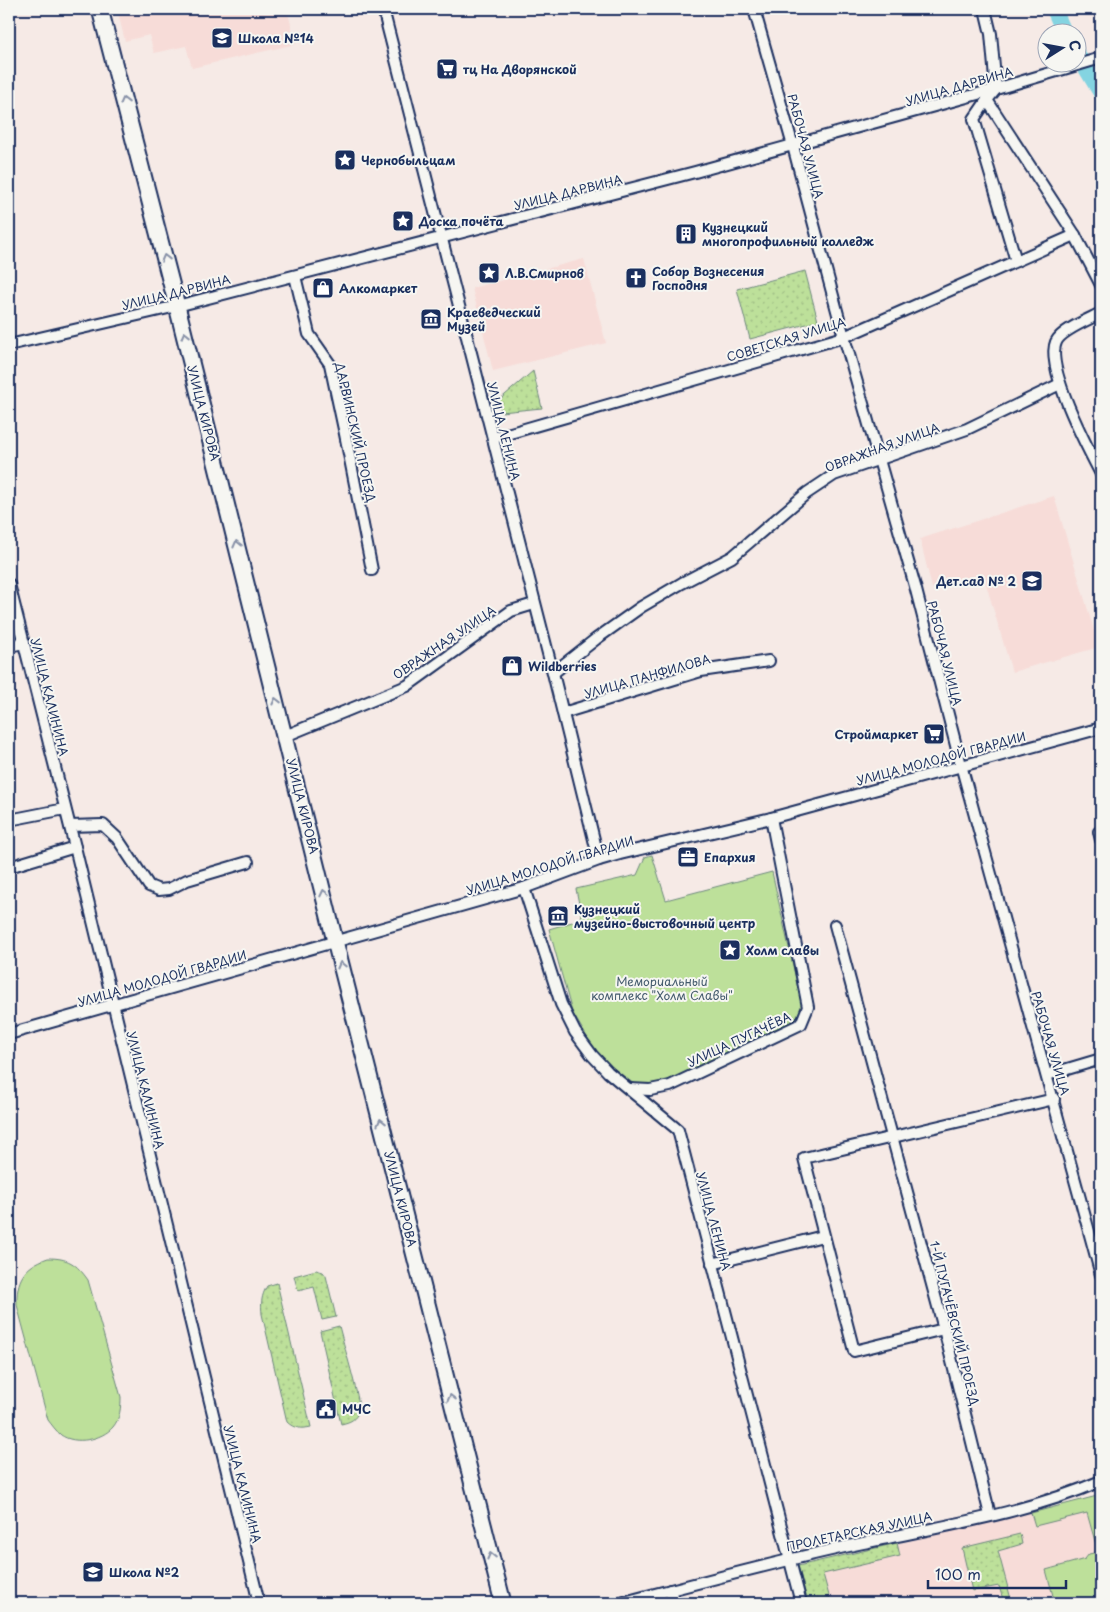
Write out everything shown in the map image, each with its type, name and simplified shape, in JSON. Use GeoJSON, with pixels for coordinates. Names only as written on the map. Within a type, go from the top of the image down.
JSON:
{"type":"FeatureCollection","features":[{"type":"Feature","properties":{"kind":"street","name":"УЛИЦА КИРОВА"},"geometry":{"type":"LineString","coordinates":[[100,9],[177,306],[335,941],[503,1603]]}},
{"type":"Feature","properties":{"kind":"street","name":"УЛИЦА ЛЕНИНА"},"geometry":{"type":"LineString","coordinates":[[383,9],[553,673],[598,860]]}},
{"type":"Feature","properties":{"kind":"street","name":"РАБОЧАЯ УЛИЦА"},"geometry":{"type":"LineString","coordinates":[[754,9],[915,586],[961,765],[1101,1275]]}},
{"type":"Feature","properties":{"kind":"street"},"geometry":{"type":"LineString","coordinates":[[985,9],[991,34],[996,89],[974,119],[1016,261]]}},
{"type":"Feature","properties":{"kind":"street","name":"УЛИЦА ДАРВИНА"},"geometry":{"type":"LineString","coordinates":[[9,345],[177,306],[695,172],[1101,58]]}},
{"type":"Feature","properties":{"kind":"street"},"geometry":{"type":"LineString","coordinates":[[987,100],[1075,235],[1101,285]]}},
{"type":"Feature","properties":{"kind":"street","name":"СОВЕТСКАЯ УЛИЦА"},"geometry":{"type":"LineString","coordinates":[[493,438],[844,337],[1075,235]]}},
{"type":"Feature","properties":{"kind":"street","name":"ДАРВИНСКИЙ ПРОЕЗД"},"geometry":{"type":"LineString","coordinates":[[295,276],[309,334],[330,364],[372,570]]}},
{"type":"Feature","properties":{"kind":"street"},"geometry":{"type":"LineString","coordinates":[[1101,313],[1064,333],[1056,341],[1055,354],[1060,384],[1089,452],[1101,474]]}},
{"type":"Feature","properties":{"kind":"street","name":"ОВРАЖНАЯ УЛИЦА"},"geometry":{"type":"LineString","coordinates":[[553,673],[641,607],[732,557],[807,493],[834,475],[967,429],[1060,384]]}},
{"type":"Feature","properties":{"kind":"street","name":"УЛИЦА КАЛИНИНА"},"geometry":{"type":"LineString","coordinates":[[9,584],[70,826],[259,1603]]}},
{"type":"Feature","properties":{"kind":"street","name":"ОВРАЖНАЯ УЛИЦА"},"geometry":{"type":"LineString","coordinates":[[285,736],[407,686],[511,611],[534,604]]}},
{"type":"Feature","properties":{"kind":"street"},"geometry":{"type":"LineString","coordinates":[[9,646],[24,643]]}},
{"type":"Feature","properties":{"kind":"street","name":"УЛИЦА ПАНФИЛОВА"},"geometry":{"type":"LineString","coordinates":[[563,713],[701,671],[769,661]]}},
{"type":"Feature","properties":{"kind":"street","name":"УЛИЦА МОЛОДОЙ ГВАРДИИ"},"geometry":{"type":"LineString","coordinates":[[9,1034],[524,888],[598,860],[771,818],[1101,728]]}},
{"type":"Feature","properties":{"kind":"street"},"geometry":{"type":"LineString","coordinates":[[9,820],[65,809]]}},
{"type":"Feature","properties":{"kind":"street","name":"УЛИЦА ПУГАЧЁВА"},"geometry":{"type":"LineString","coordinates":[[630,1089],[650,1090],[670,1086],[801,1024],[808,1006],[771,818]]}},
{"type":"Feature","properties":{"kind":"street"},"geometry":{"type":"LineString","coordinates":[[70,826],[103,825],[117,838],[149,886],[159,890],[248,862]]}},
{"type":"Feature","properties":{"kind":"street"},"geometry":{"type":"LineString","coordinates":[[1101,831],[1099,832],[1101,840]]}},
{"type":"Feature","properties":{"kind":"street"},"geometry":{"type":"LineString","coordinates":[[9,867],[75,847]]}},
{"type":"Feature","properties":{"kind":"street","name":"УЛИЦА ЛЕНИНА"},"geometry":{"type":"LineString","coordinates":[[524,888],[561,1004],[575,1032],[592,1055],[608,1072],[678,1130],[801,1603]]}},
{"type":"Feature","properties":{"kind":"street","name":"1-Й ПУГАЧЁВСКИЙ ПРОЕЗД"},"geometry":{"type":"LineString","coordinates":[[835,924],[944,1329],[990,1515]]}},
{"type":"Feature","properties":{"kind":"street"},"geometry":{"type":"LineString","coordinates":[[1047,1075],[1101,1059]]}},
{"type":"Feature","properties":{"kind":"street"},"geometry":{"type":"LineString","coordinates":[[944,1329],[854,1350],[804,1158],[1054,1099]]}},
{"type":"Feature","properties":{"kind":"street"},"geometry":{"type":"LineString","coordinates":[[712,1264],[823,1236]]}},
{"type":"Feature","properties":{"kind":"street","name":"ПРОЛЕТАРСКАЯ УЛИЦА"},"geometry":{"type":"LineString","coordinates":[[621,1603],[789,1559],[990,1515],[1069,1495],[1101,1481]]}},
{"type":"Feature","properties":{"kind":"street"},"geometry":{"type":"LineString","coordinates":[[670,1590],[674,1603]]}},
{"type":"Feature","properties":{"kind":"shaded area","name":"Школа №14"},"geometry":{"type":"Polygon","coordinates":[[[117,9],[287,9],[296,44],[192,68],[186,46],[154,53],[149,35],[125,41],[117,9]]]}},
{"type":"Feature","properties":{"kind":"shaded area"},"geometry":{"type":"Polygon","coordinates":[[[584,259],[606,343],[493,371],[472,288],[584,259]]]}},
{"type":"Feature","properties":{"kind":"shaded area","name":"Дет.сад № 2"},"geometry":{"type":"Polygon","coordinates":[[[1054,496],[1099,647],[1012,672],[983,574],[932,588],[920,539],[1054,496]]]}},
{"type":"Feature","properties":{"kind":"shaded area"},"geometry":{"type":"Polygon","coordinates":[[[1101,1495],[1101,1603],[808,1603],[798,1566],[1101,1495]]]}},
{"type":"Feature","properties":{"kind":"green space"},"geometry":{"type":"Polygon","coordinates":[[[805,271],[818,321],[750,339],[737,289],[805,271]]]}},
{"type":"Feature","properties":{"kind":"green space"},"geometry":{"type":"Polygon","coordinates":[[[533,371],[542,408],[501,412],[498,401],[533,371]]]}},
{"type":"Feature","properties":{"kind":"green space","name":"Мемориальный комплекс \"Холм Славы\""},"geometry":{"type":"Polygon","coordinates":[[[652,855],[666,900],[772,872],[802,1006],[797,1019],[672,1079],[649,1085],[634,1084],[599,1057],[572,1012],[549,929],[582,919],[576,889],[637,875],[645,857],[652,855]]]}},
{"type":"Feature","properties":{"kind":"green space"},"geometry":{"type":"Polygon","coordinates":[[[48,1258],[66,1260],[80,1269],[88,1280],[121,1397],[120,1413],[113,1427],[102,1435],[88,1440],[73,1440],[61,1435],[48,1420],[17,1305],[18,1288],[23,1275],[33,1265],[48,1258]]]}},
{"type":"Feature","properties":{"kind":"green space"},"geometry":{"type":"Polygon","coordinates":[[[316,1270],[323,1272],[326,1276],[336,1317],[322,1320],[314,1287],[298,1291],[294,1276],[316,1270]]]}},
{"type":"Feature","properties":{"kind":"green space"},"geometry":{"type":"Polygon","coordinates":[[[277,1283],[311,1427],[298,1428],[287,1422],[262,1314],[265,1290],[267,1286],[277,1283]]]}},
{"type":"Feature","properties":{"kind":"green space"},"geometry":{"type":"Polygon","coordinates":[[[339,1326],[359,1405],[356,1416],[352,1420],[341,1424],[320,1331],[339,1326]]]}},
{"type":"Feature","properties":{"kind":"green space"},"geometry":{"type":"Polygon","coordinates":[[[1101,1495],[1101,1603],[1055,1603],[1046,1570],[1085,1559],[1089,1554],[1098,1552],[1087,1513],[1035,1526],[1031,1513],[1101,1495]]]}},
{"type":"Feature","properties":{"kind":"green space"},"geometry":{"type":"Polygon","coordinates":[[[1020,1534],[1022,1544],[998,1551],[1012,1603],[1004,1603],[999,1586],[972,1591],[962,1548],[1020,1534]]]}},
{"type":"Feature","properties":{"kind":"green space"},"geometry":{"type":"Polygon","coordinates":[[[897,1543],[900,1556],[823,1574],[831,1603],[808,1603],[798,1566],[897,1543]]]}},
{"type":"Feature","properties":{"kind":"waterway"},"geometry":{"type":"LineString","coordinates":[[1054,9],[1060,22]]}},
{"type":"Feature","properties":{"kind":"waterway"},"geometry":{"type":"LineString","coordinates":[[1088,72],[1101,93]]}},
{"type":"Feature","properties":{"kind":"place","name":"Школа №14"},"geometry":{"type":"Point","coordinates":[222,38]}},
{"type":"Feature","properties":{"kind":"place","name":"тц На Дворянской"},"geometry":{"type":"Point","coordinates":[447,69]}},
{"type":"Feature","properties":{"kind":"place","name":"Чернобыльцам"},"geometry":{"type":"Point","coordinates":[345,160]}},
{"type":"Feature","properties":{"kind":"place","name":"Доска почёта"},"geometry":{"type":"Point","coordinates":[403,221]}},
{"type":"Feature","properties":{"kind":"place","name":"Кузнецкий многопрофильный колледж"},"geometry":{"type":"Point","coordinates":[686,234]}},
{"type":"Feature","properties":{"kind":"place","name":"Л.В.Смирнов"},"geometry":{"type":"Point","coordinates":[489,273]}},
{"type":"Feature","properties":{"kind":"place","name":"Собор Вознесения Господня"},"geometry":{"type":"Point","coordinates":[636,278]}},
{"type":"Feature","properties":{"kind":"place","name":"Алкомаркет"},"geometry":{"type":"Point","coordinates":[323,288]}},
{"type":"Feature","properties":{"kind":"place","name":"Краеведческий Музей"},"geometry":{"type":"Point","coordinates":[431,319]}},
{"type":"Feature","properties":{"kind":"place","name":"Дет.сад № 2"},"geometry":{"type":"Point","coordinates":[1032,581]}},
{"type":"Feature","properties":{"kind":"place","name":"Wildberries"},"geometry":{"type":"Point","coordinates":[512,666]}},
{"type":"Feature","properties":{"kind":"place","name":"Строймаркет"},"geometry":{"type":"Point","coordinates":[934,734]}},
{"type":"Feature","properties":{"kind":"place","name":"Епархия"},"geometry":{"type":"Point","coordinates":[688,857]}},
{"type":"Feature","properties":{"kind":"place","name":"Кузнецкий музейно-выстовочный центр"},"geometry":{"type":"Point","coordinates":[558,916]}},
{"type":"Feature","properties":{"kind":"place","name":"Холм славы"},"geometry":{"type":"Point","coordinates":[730,950]}},
{"type":"Feature","properties":{"kind":"place","name":"МЧС"},"geometry":{"type":"Point","coordinates":[326,1409]}},
{"type":"Feature","properties":{"kind":"place","name":"Школа №2"},"geometry":{"type":"Point","coordinates":[93,1572]}}]}
